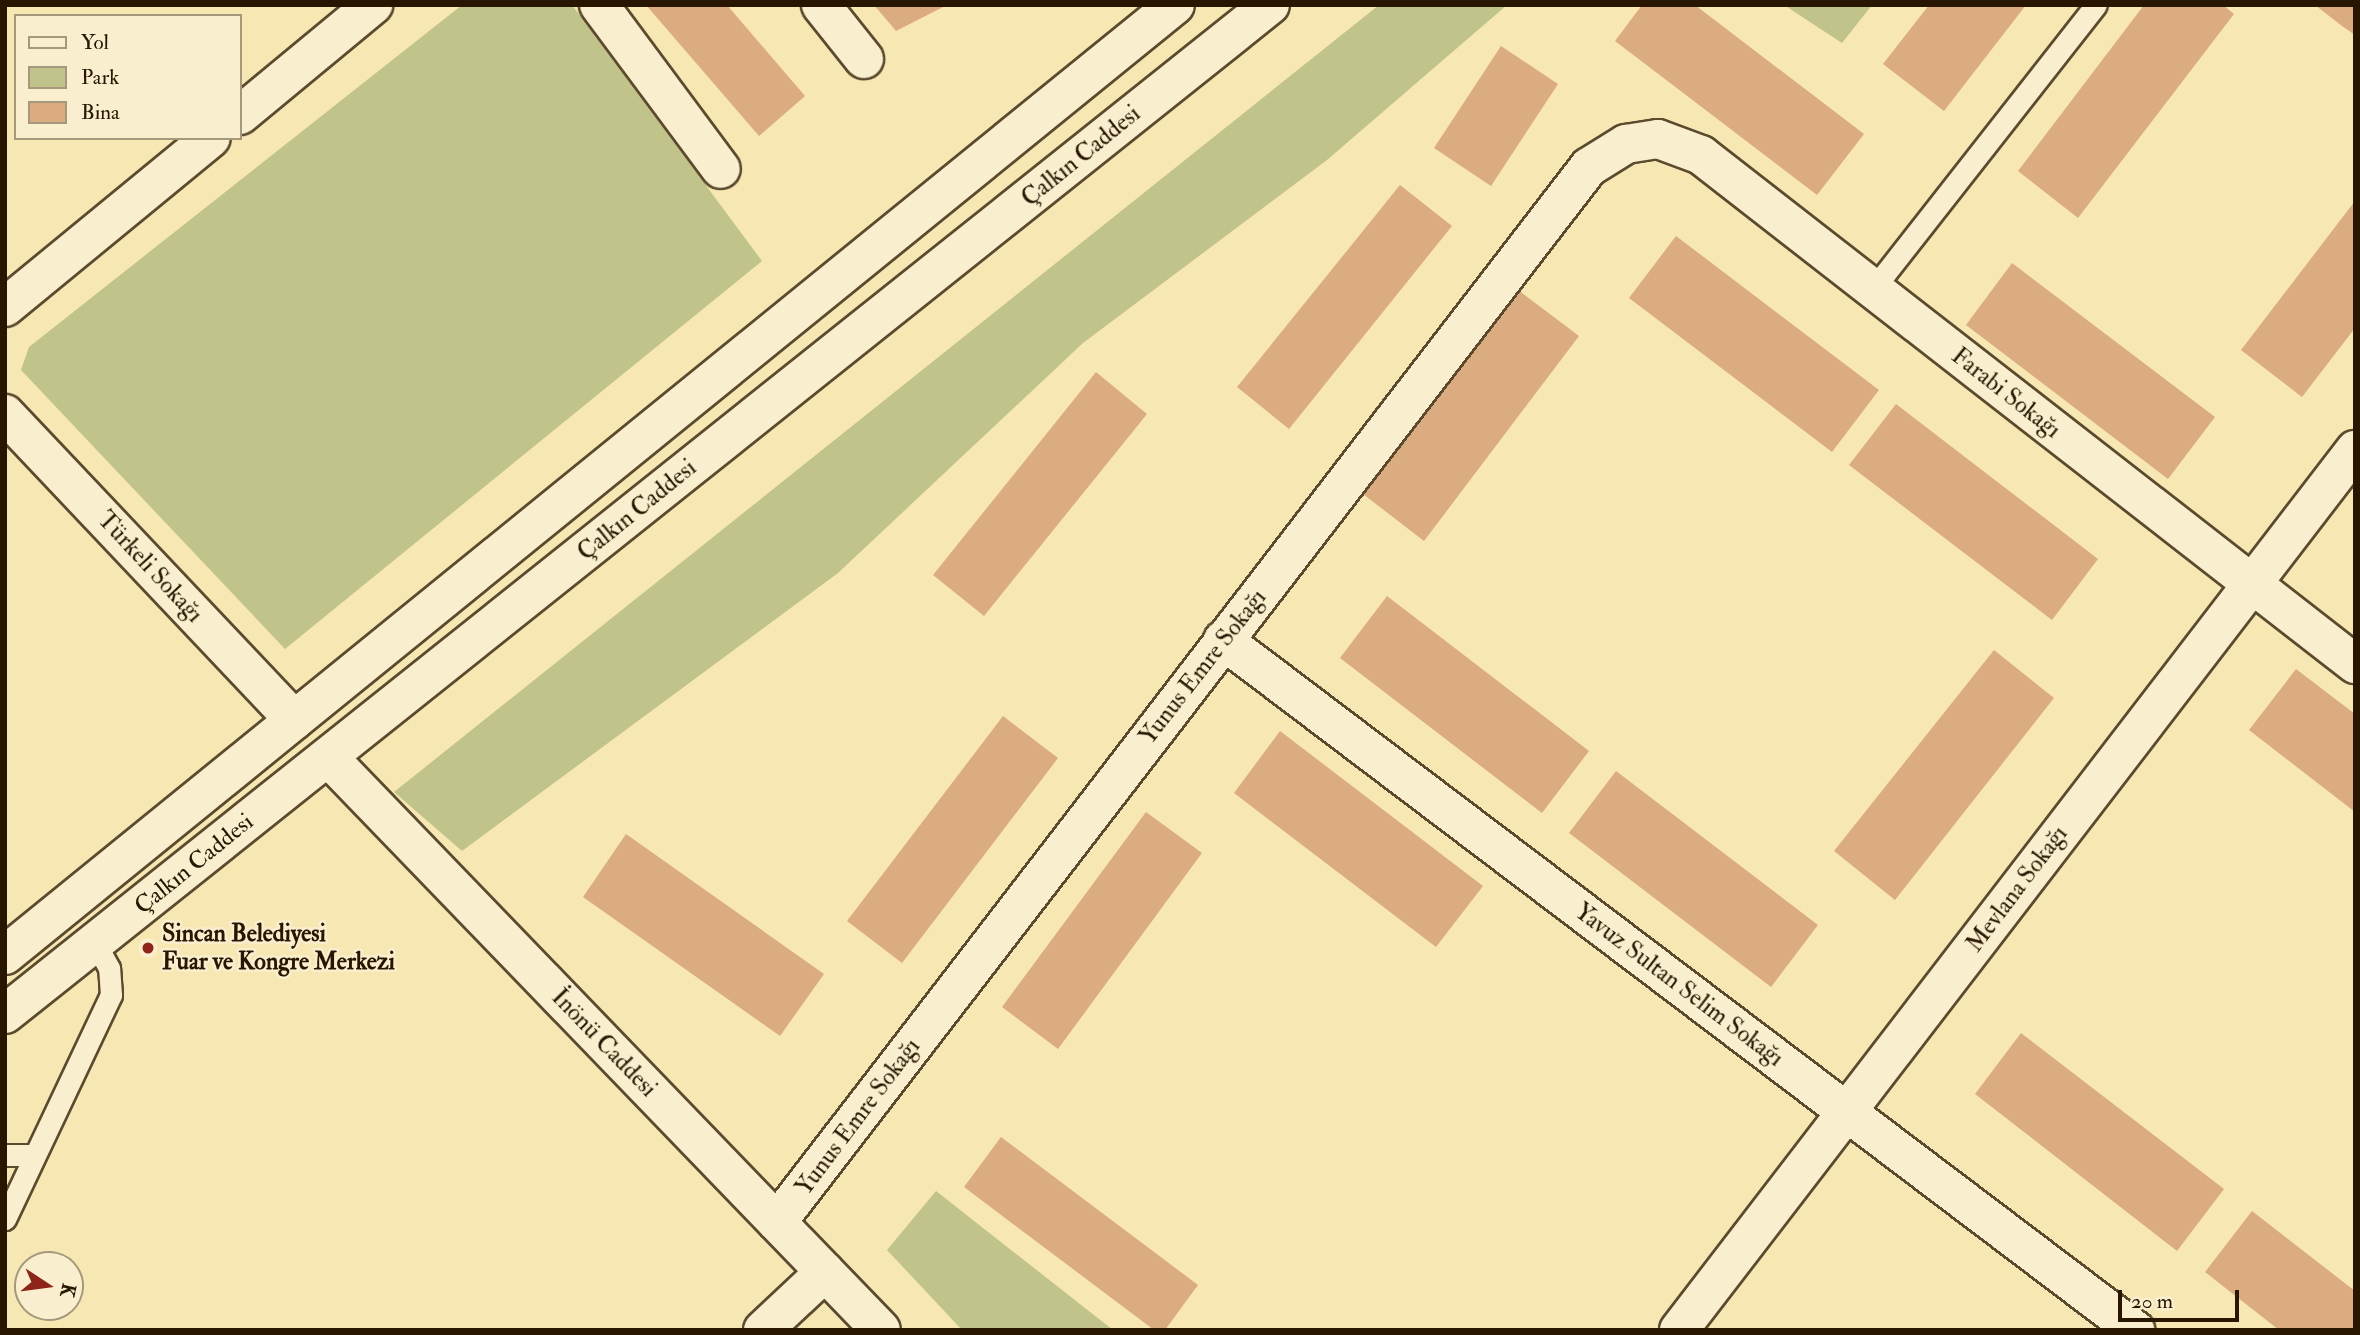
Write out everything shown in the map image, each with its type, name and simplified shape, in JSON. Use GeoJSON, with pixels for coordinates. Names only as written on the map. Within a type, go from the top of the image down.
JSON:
{"type":"FeatureCollection","features":[{"type":"Feature","properties":{"kind":"street"},"geometry":{"type":"LineString","coordinates":[[242,113],[373,5]]}},
{"type":"Feature","properties":{"kind":"street"},"geometry":{"type":"LineString","coordinates":[[599,5],[720,169]]}},
{"type":"Feature","properties":{"kind":"street"},"geometry":{"type":"LineString","coordinates":[[821,5],[864,59]]}},
{"type":"Feature","properties":{"kind":"street","name":"Çalkın Caddesi"},"geometry":{"type":"LineString","coordinates":[[5,955],[1175,5]]}},
{"type":"Feature","properties":{"kind":"street","name":"Çalkın Caddesi"},"geometry":{"type":"LineString","coordinates":[[5,1014],[1270,5]]}},
{"type":"Feature","properties":{"kind":"street","name":"Farabi Sokağı"},"geometry":{"type":"LineString","coordinates":[[1650,139],[1701,155],[2355,664]]}},
{"type":"Feature","properties":{"kind":"street","name":"Yunus Emre Sokağı"},"geometry":{"type":"LineString","coordinates":[[777,1222],[1589,167],[1617,147],[1650,139]]}},
{"type":"Feature","properties":{"kind":"street"},"geometry":{"type":"LineString","coordinates":[[5,307],[209,140]]}},
{"type":"Feature","properties":{"kind":"street","name":"Türkeli Sokağı"},"geometry":{"type":"LineString","coordinates":[[5,414],[328,757]]}},
{"type":"Feature","properties":{"kind":"street","name":"Mevlana Sokağı"},"geometry":{"type":"LineString","coordinates":[[1679,1330],[2355,450]]}},
{"type":"Feature","properties":{"kind":"street","name":"Yavuz Sultan Selim Sokağı"},"geometry":{"type":"LineString","coordinates":[[1223,640],[2135,1330]]}},
{"type":"Feature","properties":{"kind":"street","name":"İnönü Caddesi"},"geometry":{"type":"LineString","coordinates":[[328,757],[881,1330]]}},
{"type":"Feature","properties":{"kind":"street"},"geometry":{"type":"LineString","coordinates":[[763,1330],[825,1272]]}},
{"type":"Feature","properties":{"kind":"lane"},"geometry":{"type":"LineString","coordinates":[[1873,289],[2096,5]]}},
{"type":"Feature","properties":{"kind":"lane"},"geometry":{"type":"LineString","coordinates":[[5,1219],[111,995],[109,968],[95,943]]}},
{"type":"Feature","properties":{"kind":"lane"},"geometry":{"type":"LineString","coordinates":[[5,1155],[34,1155]]}},
{"type":"Feature","properties":{"kind":"green space"},"geometry":{"type":"Polygon","coordinates":[[[462,5],[572,5],[762,261],[285,649],[21,370],[29,347],[462,5]]]}},
{"type":"Feature","properties":{"kind":"green space"},"geometry":{"type":"Polygon","coordinates":[[[1379,5],[1507,5],[1327,160],[1083,343],[838,573],[462,851],[394,792],[1379,5]]]}},
{"type":"Feature","properties":{"kind":"green space"},"geometry":{"type":"Polygon","coordinates":[[[1784,5],[1872,5],[1842,43],[1784,5]]]}},
{"type":"Feature","properties":{"kind":"green space"},"geometry":{"type":"Polygon","coordinates":[[[936,1191],[1113,1330],[962,1330],[887,1250],[936,1191]]]}},
{"type":"Feature","properties":{"kind":"building"},"geometry":{"type":"Polygon","coordinates":[[[646,5],[727,5],[805,96],[759,136],[646,5]]]}},
{"type":"Feature","properties":{"kind":"building"},"geometry":{"type":"Polygon","coordinates":[[[874,5],[947,5],[896,31],[874,5]]]}},
{"type":"Feature","properties":{"kind":"building"},"geometry":{"type":"Polygon","coordinates":[[[1642,5],[1695,5],[1864,134],[1817,195],[1615,41],[1642,5]]]}},
{"type":"Feature","properties":{"kind":"building"},"geometry":{"type":"Polygon","coordinates":[[[1929,5],[2026,5],[1944,111],[1883,64],[1929,5]]]}},
{"type":"Feature","properties":{"kind":"building"},"geometry":{"type":"Polygon","coordinates":[[[2144,5],[2223,5],[2234,14],[2078,218],[2018,171],[2144,5]]]}},
{"type":"Feature","properties":{"kind":"building"},"geometry":{"type":"Polygon","coordinates":[[[2315,5],[2355,5],[2355,35],[2342,26],[2315,5]]]}},
{"type":"Feature","properties":{"kind":"building"},"geometry":{"type":"Polygon","coordinates":[[[1501,46],[1558,84],[1491,186],[1434,148],[1501,46]]]}},
{"type":"Feature","properties":{"kind":"building"},"geometry":{"type":"Polygon","coordinates":[[[1400,185],[1452,226],[1289,429],[1237,387],[1400,185]]]}},
{"type":"Feature","properties":{"kind":"building"},"geometry":{"type":"Polygon","coordinates":[[[2355,201],[2355,328],[2302,397],[2241,350],[2355,201]]]}},
{"type":"Feature","properties":{"kind":"building"},"geometry":{"type":"Polygon","coordinates":[[[1676,236],[1879,390],[1832,452],[1629,298],[1676,236]]]}},
{"type":"Feature","properties":{"kind":"building"},"geometry":{"type":"Polygon","coordinates":[[[2012,263],[2215,417],[2168,479],[1966,325],[2012,263]]]}},
{"type":"Feature","properties":{"kind":"building"},"geometry":{"type":"Polygon","coordinates":[[[1518,290],[1579,336],[1424,541],[1363,494],[1518,290]]]}},
{"type":"Feature","properties":{"kind":"building"},"geometry":{"type":"Polygon","coordinates":[[[1096,372],[1147,414],[984,616],[933,575],[1096,372]]]}},
{"type":"Feature","properties":{"kind":"building"},"geometry":{"type":"Polygon","coordinates":[[[1896,404],[2098,559],[2052,620],[1849,465],[1896,404]]]}},
{"type":"Feature","properties":{"kind":"building"},"geometry":{"type":"Polygon","coordinates":[[[1387,596],[1589,751],[1542,813],[1340,658],[1387,596]]]}},
{"type":"Feature","properties":{"kind":"building"},"geometry":{"type":"Polygon","coordinates":[[[1994,650],[2054,698],[1895,900],[1834,851],[1994,650]]]}},
{"type":"Feature","properties":{"kind":"building"},"geometry":{"type":"Polygon","coordinates":[[[2296,669],[2355,714],[2355,812],[2249,730],[2296,669]]]}},
{"type":"Feature","properties":{"kind":"building"},"geometry":{"type":"Polygon","coordinates":[[[1003,716],[1058,758],[902,963],[847,921],[1003,716]]]}},
{"type":"Feature","properties":{"kind":"building"},"geometry":{"type":"Polygon","coordinates":[[[1280,731],[1483,886],[1436,947],[1234,793],[1280,731]]]}},
{"type":"Feature","properties":{"kind":"building"},"geometry":{"type":"Polygon","coordinates":[[[1616,771],[1818,925],[1771,987],[1569,833],[1616,771]]]}},
{"type":"Feature","properties":{"kind":"building"},"geometry":{"type":"Polygon","coordinates":[[[1146,812],[1202,853],[1058,1049],[1002,1007],[1146,812]]]}},
{"type":"Feature","properties":{"kind":"building"},"geometry":{"type":"Polygon","coordinates":[[[626,834],[824,974],[780,1036],[583,897],[626,834]]]}},
{"type":"Feature","properties":{"kind":"building"},"geometry":{"type":"Polygon","coordinates":[[[2021,1033],[2224,1189],[2177,1251],[1975,1094],[2021,1033]]]}},
{"type":"Feature","properties":{"kind":"building"},"geometry":{"type":"Polygon","coordinates":[[[1001,1137],[1198,1285],[1165,1330],[1154,1330],[964,1187],[1001,1137]]]}},
{"type":"Feature","properties":{"kind":"building"},"geometry":{"type":"Polygon","coordinates":[[[2252,1211],[2355,1291],[2355,1330],[2279,1330],[2205,1272],[2252,1211]]]}},
{"type":"Feature","properties":{"kind":"place","name":"Sincan Belediyesi Fuar ve Kongre Merkezi"},"geometry":{"type":"Point","coordinates":[148,948]}}]}
